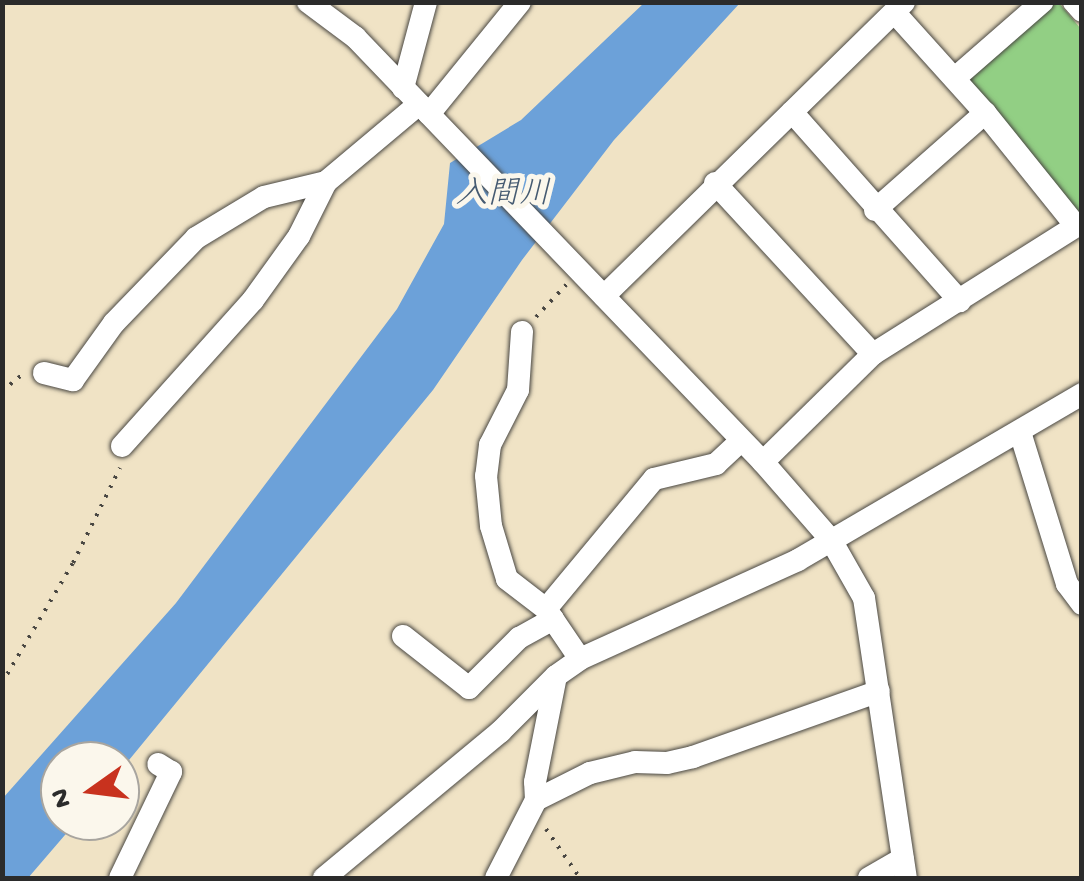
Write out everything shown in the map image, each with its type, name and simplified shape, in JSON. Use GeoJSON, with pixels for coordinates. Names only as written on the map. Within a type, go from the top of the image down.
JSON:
{"type":"FeatureCollection","features":[{"type":"Feature","properties":{"kind":"street"},"geometry":{"type":"LineString","coordinates":[[308,2],[354,37],[763,462],[831,540],[864,598],[904,868],[870,878]]}},
{"type":"Feature","properties":{"kind":"street"},"geometry":{"type":"LineString","coordinates":[[422,107],[426,2]]}},
{"type":"Feature","properties":{"kind":"street"},"geometry":{"type":"LineString","coordinates":[[44,372],[73,380],[114,323],[196,238],[264,198],[326,182],[422,107],[520,2]]}},
{"type":"Feature","properties":{"kind":"street"},"geometry":{"type":"LineString","coordinates":[[955,78],[1042,2]]}},
{"type":"Feature","properties":{"kind":"street"},"geometry":{"type":"LineString","coordinates":[[1074,2],[1082,10]]}},
{"type":"Feature","properties":{"kind":"street"},"geometry":{"type":"LineString","coordinates":[[604,296],[715,183],[899,8],[1080,227],[874,354],[763,462]]}},
{"type":"Feature","properties":{"kind":"street"},"geometry":{"type":"LineString","coordinates":[[792,112],[875,210],[960,301]]}},
{"type":"Feature","properties":{"kind":"street"},"geometry":{"type":"LineString","coordinates":[[875,210],[985,113]]}},
{"type":"Feature","properties":{"kind":"street"},"geometry":{"type":"LineString","coordinates":[[122,446],[253,300],[299,236],[326,182]]}},
{"type":"Feature","properties":{"kind":"street"},"geometry":{"type":"LineString","coordinates":[[715,183],[874,354]]}},
{"type":"Feature","properties":{"kind":"street"},"geometry":{"type":"LineString","coordinates":[[522,332],[518,390],[490,445],[486,476],[496,551],[507,579],[549,614],[580,659]]}},
{"type":"Feature","properties":{"kind":"street"},"geometry":{"type":"LineString","coordinates":[[324,878],[500,732],[556,676],[580,659],[831,540],[1082,394]]}},
{"type":"Feature","properties":{"kind":"street"},"geometry":{"type":"LineString","coordinates":[[1020,432],[1068,584],[1082,604]]}},
{"type":"Feature","properties":{"kind":"street"},"geometry":{"type":"LineString","coordinates":[[402,636],[469,688],[549,614],[654,479],[716,464],[741,441]]}},
{"type":"Feature","properties":{"kind":"street"},"geometry":{"type":"LineString","coordinates":[[496,878],[533,806],[556,676]]}},
{"type":"Feature","properties":{"kind":"street"},"geometry":{"type":"LineString","coordinates":[[533,806],[590,773],[636,762],[667,763],[693,757],[879,691]]}},
{"type":"Feature","properties":{"kind":"street"},"geometry":{"type":"LineString","coordinates":[[122,864],[171,772],[158,764]]}},
{"type":"Feature","properties":{"kind":"path"},"geometry":{"type":"LineString","coordinates":[[522,332],[580,271]]}},
{"type":"Feature","properties":{"kind":"path"},"geometry":{"type":"LineString","coordinates":[[2,683],[73,563],[125,458],[122,446]]}},
{"type":"Feature","properties":{"kind":"path"},"geometry":{"type":"LineString","coordinates":[[533,806],[580,878]]}},
{"type":"Feature","properties":{"kind":"green space"},"geometry":{"type":"Polygon","coordinates":[[[1053,3],[1059,3],[1081,29],[1081,215],[967,79],[1053,3]]]}},
{"type":"Feature","properties":{"kind":"water","name":"入間川"},"geometry":{"type":"Polygon","coordinates":[[[644,3],[740,3],[614,140],[522,260],[433,390],[140,747],[140,741],[54,741],[176,603],[397,309],[444,224],[450,163],[521,120],[644,3]]]}},
{"type":"Feature","properties":{"kind":"water","name":"入間川"},"geometry":{"type":"Polygon","coordinates":[[[40,756],[40,841],[60,841],[28,878],[3,878],[3,798],[40,756]]]}}]}
